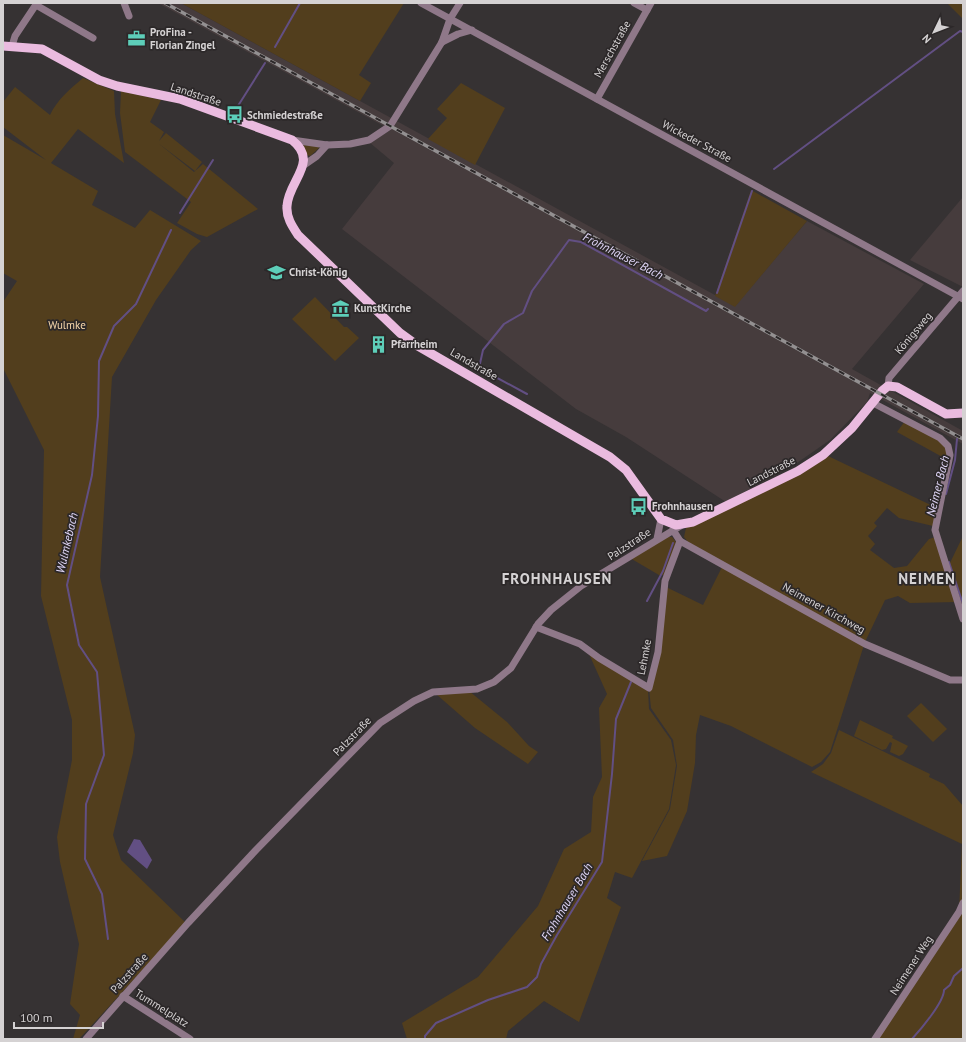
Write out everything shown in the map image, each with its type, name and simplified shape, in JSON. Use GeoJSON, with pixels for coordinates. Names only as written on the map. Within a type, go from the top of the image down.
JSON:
{"type":"FeatureCollection","features":[{"type":"Feature","properties":{"kind":"main road","name":"Landstraße"},"geometry":{"type":"LineString","coordinates":[[8,46],[42,49],[99,80],[117,86],[180,99],[292,140]]}},
{"type":"Feature","properties":{"kind":"main road"},"geometry":{"type":"LineString","coordinates":[[292,140],[302,150],[304,165]]}},
{"type":"Feature","properties":{"kind":"main road","name":"Landstraße"},"geometry":{"type":"LineString","coordinates":[[304,165],[291,189],[287,208],[291,225],[298,235],[406,337],[450,364],[591,444],[619,463],[661,519]]}},
{"type":"Feature","properties":{"kind":"main road"},"geometry":{"type":"LineString","coordinates":[[885,388],[896,387],[946,414],[963,413]]}},
{"type":"Feature","properties":{"kind":"main road","name":"Landstraße"},"geometry":{"type":"LineString","coordinates":[[682,525],[693,522],[785,478],[818,459],[842,438],[885,388]]}},
{"type":"Feature","properties":{"kind":"main road"},"geometry":{"type":"LineString","coordinates":[[661,519],[670,524],[682,525]]}},
{"type":"Feature","properties":{"kind":"street"},"geometry":{"type":"LineString","coordinates":[[124,3],[129,16]]}},
{"type":"Feature","properties":{"kind":"street","name":"Wickeder Straße"},"geometry":{"type":"LineString","coordinates":[[421,3],[597,99],[754,181],[961,296]]}},
{"type":"Feature","properties":{"kind":"street"},"geometry":{"type":"LineString","coordinates":[[292,140],[327,145],[350,144],[369,140],[390,126],[442,42],[450,19],[460,3]]}},
{"type":"Feature","properties":{"kind":"street"},"geometry":{"type":"LineString","coordinates":[[634,3],[647,10]]}},
{"type":"Feature","properties":{"kind":"street","name":"Merschstraße"},"geometry":{"type":"LineString","coordinates":[[597,99],[651,3]]}},
{"type":"Feature","properties":{"kind":"street"},"geometry":{"type":"LineString","coordinates":[[8,46],[36,4],[93,38]]}},
{"type":"Feature","properties":{"kind":"street"},"geometry":{"type":"LineString","coordinates":[[442,42],[458,34],[472,30]]}},
{"type":"Feature","properties":{"kind":"street"},"geometry":{"type":"LineString","coordinates":[[304,165],[327,145]]}},
{"type":"Feature","properties":{"kind":"street","name":"Königsweg"},"geometry":{"type":"LineString","coordinates":[[885,388],[889,378],[961,296]]}},
{"type":"Feature","properties":{"kind":"street"},"geometry":{"type":"LineString","coordinates":[[873,403],[940,438],[948,446],[950,455],[935,530],[963,619]]}},
{"type":"Feature","properties":{"kind":"street"},"geometry":{"type":"LineString","coordinates":[[657,539],[661,519]]}},
{"type":"Feature","properties":{"kind":"street","name":"Palzstraße"},"geometry":{"type":"LineString","coordinates":[[86,1039],[123,996],[256,850],[380,723],[414,701],[433,692],[477,689],[494,682],[511,668],[536,627],[551,610],[581,586],[682,525]]}},
{"type":"Feature","properties":{"kind":"street"},"geometry":{"type":"LineString","coordinates":[[673,530],[680,541]]}},
{"type":"Feature","properties":{"kind":"street","name":"Lehmke"},"geometry":{"type":"LineString","coordinates":[[536,627],[580,644],[598,658],[649,688],[658,652],[665,581],[680,541]]}},
{"type":"Feature","properties":{"kind":"street","name":"Neimener Kirchweg"},"geometry":{"type":"LineString","coordinates":[[680,541],[865,644],[950,680],[963,680]]}},
{"type":"Feature","properties":{"kind":"street","name":"Neimener Weg"},"geometry":{"type":"LineString","coordinates":[[875,1039],[959,912],[963,903]]}},
{"type":"Feature","properties":{"kind":"street","name":"Tummelplatz"},"geometry":{"type":"LineString","coordinates":[[123,996],[190,1039]]}},
{"type":"Feature","properties":{"kind":"shaded area"},"geometry":{"type":"Polygon","coordinates":[[[158,3],[181,3],[735,306],[807,221],[924,284],[852,369],[963,431],[963,444],[870,393],[867,402],[830,440],[794,465],[726,502],[626,437],[576,409],[342,229],[394,163],[369,142],[391,130],[158,3]]]}},
{"type":"Feature","properties":{"kind":"shaded area"},"geometry":{"type":"Polygon","coordinates":[[[963,197],[963,287],[910,260],[963,197]]]}},
{"type":"Feature","properties":{"kind":"shaded area"},"geometry":{"type":"Polygon","coordinates":[[[134,839],[140,840],[152,860],[147,869],[127,852],[134,839]]]}},
{"type":"Feature","properties":{"kind":"green space"},"geometry":{"type":"Polygon","coordinates":[[[181,3],[404,3],[359,75],[371,83],[360,101],[181,3]]]}},
{"type":"Feature","properties":{"kind":"green space"},"geometry":{"type":"Polygon","coordinates":[[[947,3],[963,3],[963,19],[947,3]]]}},
{"type":"Feature","properties":{"kind":"green space","name":"Wulmke"},"geometry":{"type":"Polygon","coordinates":[[[83,78],[114,91],[115,114],[124,163],[78,129],[51,163],[98,191],[92,205],[135,228],[150,210],[201,241],[191,250],[156,300],[112,377],[100,577],[135,735],[133,753],[113,835],[121,860],[186,923],[79,1039],[73,1039],[80,1015],[70,1004],[79,944],[60,862],[57,837],[72,760],[72,720],[41,596],[44,450],[3,368],[3,302],[17,281],[3,273],[3,135],[46,160],[3,127],[3,102],[15,87],[50,115],[60,100],[83,78]]]}},
{"type":"Feature","properties":{"kind":"green space"},"geometry":{"type":"Polygon","coordinates":[[[461,83],[505,108],[475,165],[428,139],[447,118],[437,109],[461,83]]]}},
{"type":"Feature","properties":{"kind":"green space"},"geometry":{"type":"Polygon","coordinates":[[[121,91],[161,100],[150,122],[164,132],[159,141],[166,133],[202,162],[195,171],[158,143],[194,172],[203,164],[258,209],[207,237],[197,234],[177,223],[191,202],[125,152],[120,113],[121,91]]]}},
{"type":"Feature","properties":{"kind":"green space"},"geometry":{"type":"Polygon","coordinates":[[[303,145],[318,146],[319,148],[310,156],[307,155],[303,145]]]}},
{"type":"Feature","properties":{"kind":"green space"},"geometry":{"type":"Polygon","coordinates":[[[751,190],[807,221],[735,307],[715,296],[751,190]]]}},
{"type":"Feature","properties":{"kind":"green space"},"geometry":{"type":"Polygon","coordinates":[[[315,297],[344,327],[347,327],[359,338],[335,361],[292,319],[315,297]]]}},
{"type":"Feature","properties":{"kind":"green space"},"geometry":{"type":"Polygon","coordinates":[[[905,421],[943,442],[948,451],[946,459],[897,432],[905,421]]]}},
{"type":"Feature","properties":{"kind":"green space"},"geometry":{"type":"Polygon","coordinates":[[[828,456],[937,508],[933,526],[899,518],[887,508],[874,523],[877,526],[868,536],[875,544],[870,550],[894,568],[907,566],[929,539],[936,537],[957,602],[910,603],[898,596],[885,600],[865,642],[688,542],[684,537],[686,528],[802,473],[828,456]]]}},
{"type":"Feature","properties":{"kind":"green space"},"geometry":{"type":"Polygon","coordinates":[[[963,536],[963,609],[949,565],[963,536]]]}},
{"type":"Feature","properties":{"kind":"green space"},"geometry":{"type":"Polygon","coordinates":[[[666,537],[672,537],[676,542],[667,575],[659,575],[630,558],[666,537]]]}},
{"type":"Feature","properties":{"kind":"green space"},"geometry":{"type":"Polygon","coordinates":[[[723,565],[864,645],[830,752],[821,762],[812,767],[731,726],[700,715],[696,735],[695,763],[687,811],[667,856],[642,861],[670,809],[677,766],[673,740],[651,708],[649,689],[666,587],[703,605],[723,565]]]}},
{"type":"Feature","properties":{"kind":"green space"},"geometry":{"type":"Polygon","coordinates":[[[589,654],[648,689],[649,709],[671,740],[676,765],[669,809],[632,878],[615,872],[607,898],[621,907],[579,1022],[544,1001],[508,1031],[506,1039],[407,1039],[402,1023],[478,977],[538,906],[564,849],[591,832],[593,797],[602,777],[599,708],[607,694],[589,654]]]}},
{"type":"Feature","properties":{"kind":"green space"},"geometry":{"type":"Polygon","coordinates":[[[469,691],[507,722],[529,746],[538,752],[528,764],[475,728],[436,694],[469,691]]]}},
{"type":"Feature","properties":{"kind":"green space"},"geometry":{"type":"Polygon","coordinates":[[[921,703],[947,729],[933,742],[907,716],[921,703]]]}},
{"type":"Feature","properties":{"kind":"green space"},"geometry":{"type":"Polygon","coordinates":[[[860,720],[893,736],[892,738],[908,746],[903,754],[899,756],[890,752],[892,743],[890,742],[886,749],[882,750],[854,736],[860,720]]]}},
{"type":"Feature","properties":{"kind":"green space"},"geometry":{"type":"Polygon","coordinates":[[[839,730],[930,774],[929,777],[944,784],[963,806],[963,902],[959,911],[962,844],[811,772],[823,764],[831,753],[839,730]]]}},
{"type":"Feature","properties":{"kind":"green space"},"geometry":{"type":"Polygon","coordinates":[[[963,906],[963,1039],[876,1039],[963,906]]]}},
{"type":"Feature","properties":{"kind":"waterway","name":"Wulmkebach"},"geometry":{"type":"LineString","coordinates":[[275,47],[300,3]]}},
{"type":"Feature","properties":{"kind":"waterway","name":"Frohnhauser Bach"},"geometry":{"type":"LineString","coordinates":[[774,169],[960,31],[963,32]]}},
{"type":"Feature","properties":{"kind":"waterway","name":"Wulmkebach"},"geometry":{"type":"LineString","coordinates":[[236,109],[265,63]]}},
{"type":"Feature","properties":{"kind":"waterway","name":"Wulmkebach"},"geometry":{"type":"LineString","coordinates":[[180,213],[213,160]]}},
{"type":"Feature","properties":{"kind":"waterway","name":"Frohnhauser Bach"},"geometry":{"type":"LineString","coordinates":[[717,293],[752,191]]}},
{"type":"Feature","properties":{"kind":"waterway","name":"Wulmkebach"},"geometry":{"type":"LineString","coordinates":[[108,939],[102,894],[85,859],[86,804],[104,755],[97,672],[79,645],[67,585],[92,475],[98,416],[99,361],[114,326],[136,304],[171,230]]}},
{"type":"Feature","properties":{"kind":"waterway","name":"Frohnhauser Bach"},"geometry":{"type":"LineString","coordinates":[[527,394],[479,368],[483,350],[504,324],[523,313],[532,291],[569,240],[581,242],[706,311],[708,309]]}},
{"type":"Feature","properties":{"kind":"waterway","name":"Neimer Bach"},"geometry":{"type":"LineString","coordinates":[[946,494],[955,460],[957,439]]}},
{"type":"Feature","properties":{"kind":"waterway","name":"Frohnhauser Bach"},"geometry":{"type":"LineString","coordinates":[[647,601],[663,571],[673,543]]}},
{"type":"Feature","properties":{"kind":"waterway","name":"Neimer Bach"},"geometry":{"type":"LineString","coordinates":[[949,562],[963,604]]}},
{"type":"Feature","properties":{"kind":"waterway","name":"Frohnhauser Bach"},"geometry":{"type":"LineString","coordinates":[[425,1039],[425,1036],[436,1023],[488,1000],[527,987],[537,977],[541,964],[557,935],[602,862],[612,774],[616,719],[631,682]]}},
{"type":"Feature","properties":{"kind":"waterway","name":"Neimer Bach"},"geometry":{"type":"LineString","coordinates":[[912,1039],[936,1008],[944,990],[950,985],[954,976],[963,968]]}},
{"type":"Feature","properties":{"kind":"railway"},"geometry":{"type":"LineString","coordinates":[[165,3],[963,439]]}},
{"type":"Feature","properties":{"kind":"place","name":"ProFina - Florian Zingel"},"geometry":{"type":"Point","coordinates":[137,38]}},
{"type":"Feature","properties":{"kind":"place","name":"Schmiedestraße"},"geometry":{"type":"Point","coordinates":[234,115]}},
{"type":"Feature","properties":{"kind":"place","name":"Christ-König"},"geometry":{"type":"Point","coordinates":[276,272]}},
{"type":"Feature","properties":{"kind":"place","name":"KunstKirche"},"geometry":{"type":"Point","coordinates":[341,308]}},
{"type":"Feature","properties":{"kind":"place","name":"Pfarrheim"},"geometry":{"type":"Point","coordinates":[378,344]}},
{"type":"Feature","properties":{"kind":"place","name":"Frohnhausen"},"geometry":{"type":"Point","coordinates":[639,506]}},
{"type":"Feature","properties":{"kind":"district","name":"FROHNHAUSEN"},"geometry":{"type":"Point","coordinates":[557,579]}},
{"type":"Feature","properties":{"kind":"district","name":"NEIMEN"},"geometry":{"type":"Point","coordinates":[927,579]}}]}
